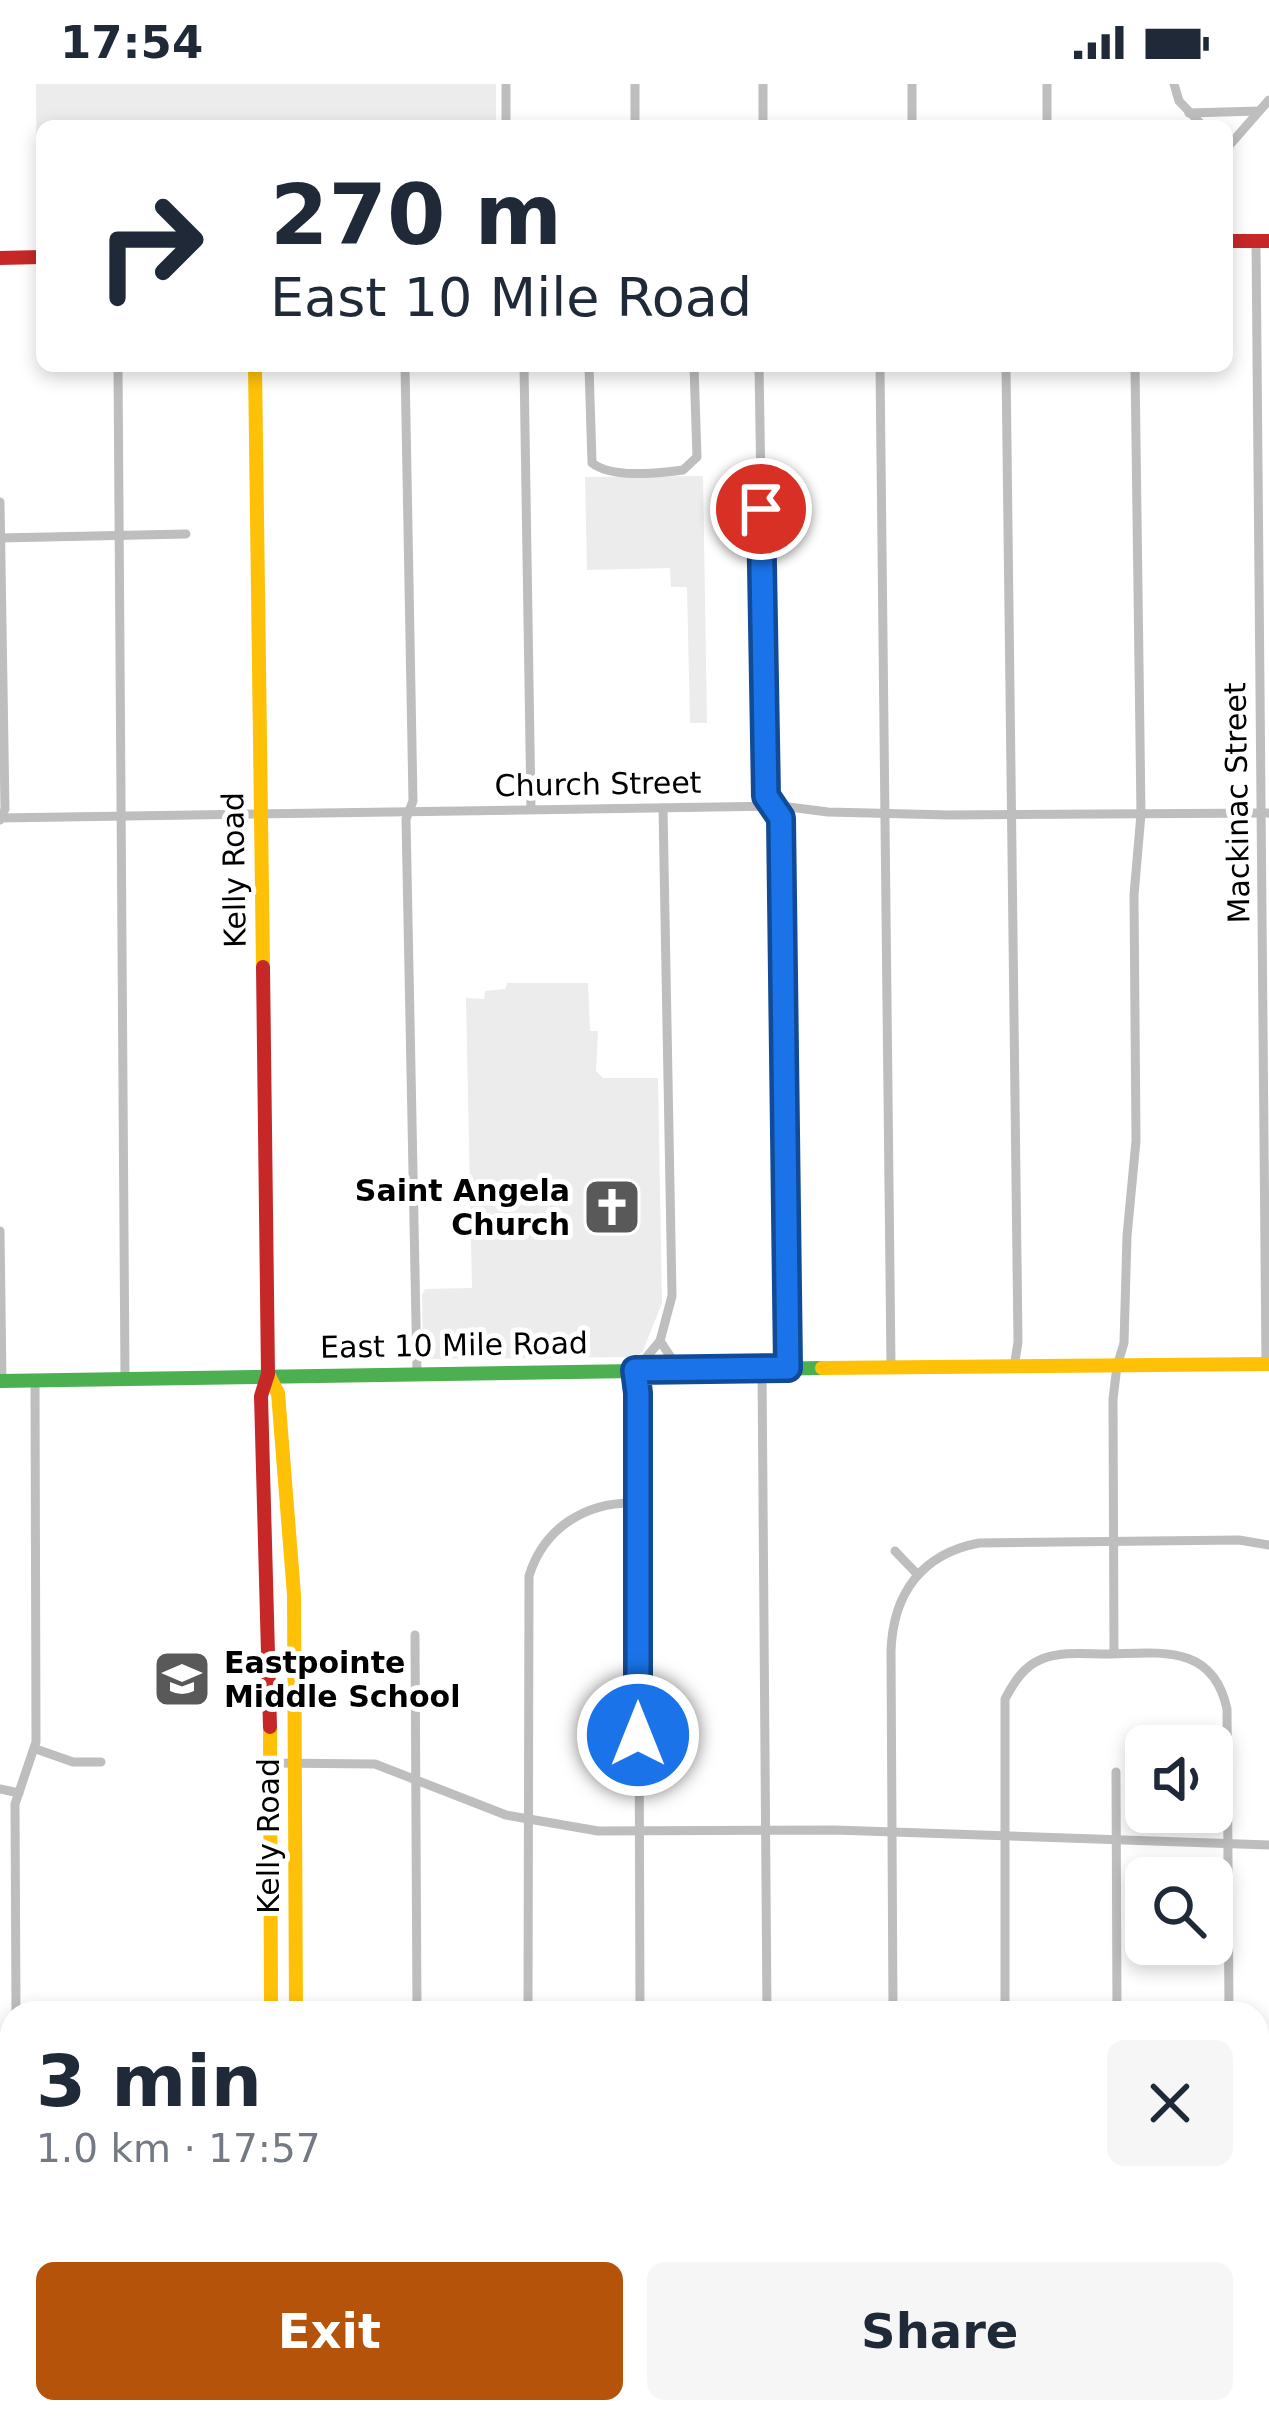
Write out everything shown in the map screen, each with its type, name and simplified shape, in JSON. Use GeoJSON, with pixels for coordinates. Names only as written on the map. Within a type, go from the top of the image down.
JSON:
{"type":"FeatureCollection","features":[{"type":"Feature","properties":{"kind":"street"},"geometry":{"type":"LineString","coordinates":[[506,84],[506,120]]}},
{"type":"Feature","properties":{"kind":"street"},"geometry":{"type":"LineString","coordinates":[[634,84],[635,120]]}},
{"type":"Feature","properties":{"kind":"street"},"geometry":{"type":"LineString","coordinates":[[763,84],[763,120]]}},
{"type":"Feature","properties":{"kind":"street"},"geometry":{"type":"LineString","coordinates":[[912,84],[912,120]]}},
{"type":"Feature","properties":{"kind":"street"},"geometry":{"type":"LineString","coordinates":[[1047,84],[1047,120]]}},
{"type":"Feature","properties":{"kind":"street"},"geometry":{"type":"LineString","coordinates":[[1174,84],[1176,97],[1197,120]]}},
{"type":"Feature","properties":{"kind":"street"},"geometry":{"type":"LineString","coordinates":[[1233,141],[1269,100]]}},
{"type":"Feature","properties":{"kind":"street"},"geometry":{"type":"LineString","coordinates":[[1189,113],[1259,111]]}},
{"type":"Feature","properties":{"kind":"street","name":"Mackinac Street"},"geometry":{"type":"LineString","coordinates":[[1262,241],[1268,1364]]}},
{"type":"Feature","properties":{"kind":"street"},"geometry":{"type":"LineString","coordinates":[[0,258],[36,256]]}},
{"type":"Feature","properties":{"kind":"street"},"geometry":{"type":"LineString","coordinates":[[118,372],[125,1378]]}},
{"type":"Feature","properties":{"kind":"street","name":"Kelly Road"},"geometry":{"type":"LineString","coordinates":[[255,372],[268,1374],[261,1396],[269,1603],[271,2001]]}},
{"type":"Feature","properties":{"kind":"street"},"geometry":{"type":"LineString","coordinates":[[405,372],[412,801],[406,843],[417,1372]]}},
{"type":"Feature","properties":{"kind":"street"},"geometry":{"type":"LineString","coordinates":[[524,372],[531,809]]}},
{"type":"Feature","properties":{"kind":"street"},"geometry":{"type":"LineString","coordinates":[[589,372],[592,463],[608,472],[690,468],[697,457],[694,372]]}},
{"type":"Feature","properties":{"kind":"street"},"geometry":{"type":"LineString","coordinates":[[759,372],[766,796],[781,818],[788,1368]]}},
{"type":"Feature","properties":{"kind":"street"},"geometry":{"type":"LineString","coordinates":[[880,372],[891,1367]]}},
{"type":"Feature","properties":{"kind":"street"},"geometry":{"type":"LineString","coordinates":[[1006,372],[1018,1342],[1014,1367]]}},
{"type":"Feature","properties":{"kind":"street"},"geometry":{"type":"LineString","coordinates":[[1114,1654],[1113,1426],[1117,1366],[1125,1341],[1127,1236],[1136,1141],[1134,895],[1141,814],[1135,372]]}},
{"type":"Feature","properties":{"kind":"street"},"geometry":{"type":"LineString","coordinates":[[0,502],[5,809],[0,818]]}},
{"type":"Feature","properties":{"kind":"street"},"geometry":{"type":"LineString","coordinates":[[0,538],[187,534]]}},
{"type":"Feature","properties":{"kind":"street","name":"Church Street"},"geometry":{"type":"LineString","coordinates":[[0,818],[773,806],[1013,815],[1265,813]]}},
{"type":"Feature","properties":{"kind":"street"},"geometry":{"type":"LineString","coordinates":[[640,2001],[635,1370],[660,1341],[672,1296],[663,808]]}},
{"type":"Feature","properties":{"kind":"street"},"geometry":{"type":"LineString","coordinates":[[0,1231],[1,1381]]}},
{"type":"Feature","properties":{"kind":"street"},"geometry":{"type":"LineString","coordinates":[[660,1341],[680,1370]]}},
{"type":"Feature","properties":{"kind":"street","name":"East 10 Mile Road"},"geometry":{"type":"LineString","coordinates":[[1,1381],[1268,1364]]}},
{"type":"Feature","properties":{"kind":"street"},"geometry":{"type":"LineString","coordinates":[[762,1368],[767,2001]]}},
{"type":"Feature","properties":{"kind":"street","name":"Kelly Road"},"geometry":{"type":"LineString","coordinates":[[268,1374],[278,1394],[292,1566],[296,2001]]}},
{"type":"Feature","properties":{"kind":"street"},"geometry":{"type":"LineString","coordinates":[[16,2001],[14,1818],[36,1749],[34,1379]]}},
{"type":"Feature","properties":{"kind":"street"},"geometry":{"type":"LineString","coordinates":[[264,1497],[274,1494],[279,1498],[282,1542],[292,1566]]}},
{"type":"Feature","properties":{"kind":"street"},"geometry":{"type":"LineString","coordinates":[[528,2001],[526,1602],[532,1567],[552,1534],[569,1520],[601,1505],[637,1503]]}},
{"type":"Feature","properties":{"kind":"street"},"geometry":{"type":"LineString","coordinates":[[893,2001],[892,1626],[902,1596],[917,1574],[948,1552],[979,1543],[1239,1540],[1269,1545]]}},
{"type":"Feature","properties":{"kind":"street"},"geometry":{"type":"LineString","coordinates":[[895,1551],[917,1574]]}},
{"type":"Feature","properties":{"kind":"street"},"geometry":{"type":"LineString","coordinates":[[269,1603],[277,1613],[278,1655],[286,1659],[294,1650]]}},
{"type":"Feature","properties":{"kind":"street"},"geometry":{"type":"LineString","coordinates":[[415,1635],[417,2001]]}},
{"type":"Feature","properties":{"kind":"street"},"geometry":{"type":"LineString","coordinates":[[1005,2001],[1003,1712],[1015,1682],[1042,1659],[1114,1654],[1181,1655],[1207,1669],[1218,1684],[1228,1718],[1229,2001]]}},
{"type":"Feature","properties":{"kind":"street"},"geometry":{"type":"LineString","coordinates":[[36,1749],[73,1762],[101,1762]]}},
{"type":"Feature","properties":{"kind":"street"},"geometry":{"type":"LineString","coordinates":[[270,1763],[375,1764],[469,1803],[583,1830],[891,1832],[1269,1845]]}},
{"type":"Feature","properties":{"kind":"street"},"geometry":{"type":"LineString","coordinates":[[1115,1772],[1118,2001]]}},
{"type":"Feature","properties":{"kind":"street"},"geometry":{"type":"LineString","coordinates":[[0,1789],[19,1793]]}},
{"type":"Feature","properties":{"kind":"shaded area"},"geometry":{"type":"Polygon","coordinates":[[[36,84],[496,84],[496,120],[36,120],[36,84]]]}},
{"type":"Feature","properties":{"kind":"shaded area"},"geometry":{"type":"Polygon","coordinates":[[[703,476],[707,723],[690,723],[687,587],[671,587],[670,568],[587,570],[585,477],[703,476]]]}},
{"type":"Feature","properties":{"kind":"shaded area"},"geometry":{"type":"Polygon","coordinates":[[[507,983],[588,983],[590,1031],[598,1031],[596,1071],[603,1078],[658,1078],[662,1303],[642,1353],[632,1357],[431,1359],[423,1352],[425,1289],[472,1288],[466,998],[484,999],[485,991],[505,989],[507,983]]]}},
{"type":"Feature","properties":{"kind":"traffic: fast"},"geometry":{"type":"LineString","coordinates":[[0,1381],[822,1368]]}},
{"type":"Feature","properties":{"kind":"traffic: slow"},"geometry":{"type":"LineString","coordinates":[[255,372],[263,967]]}},
{"type":"Feature","properties":{"kind":"traffic: slow"},"geometry":{"type":"LineString","coordinates":[[822,1368],[1269,1364]]}},
{"type":"Feature","properties":{"kind":"traffic: slow"},"geometry":{"type":"LineString","coordinates":[[268,1374],[278,1393],[294,1595],[296,2001]]}},
{"type":"Feature","properties":{"kind":"traffic: slow"},"geometry":{"type":"LineString","coordinates":[[270,1727],[271,2001]]}},
{"type":"Feature","properties":{"kind":"traffic: jam"},"geometry":{"type":"LineString","coordinates":[[1233,241],[1269,241]]}},
{"type":"Feature","properties":{"kind":"traffic: jam"},"geometry":{"type":"LineString","coordinates":[[0,258],[36,257]]}},
{"type":"Feature","properties":{"kind":"traffic: jam"},"geometry":{"type":"LineString","coordinates":[[263,967],[268,1374],[261,1396],[270,1727]]}},
{"type":"Feature","properties":{"kind":"place","name":"Saint Angela Church"},"geometry":{"type":"Point","coordinates":[612,1207]}},
{"type":"Feature","properties":{"kind":"place","name":"Eastpointe Middle School"},"geometry":{"type":"Point","coordinates":[182,1679]}},
{"type":"Feature","properties":{"kind":"route"},"geometry":{"type":"LineString","coordinates":[[638,1735],[635,1370],[788,1368],[781,818],[766,796],[761,509]]}}]}
